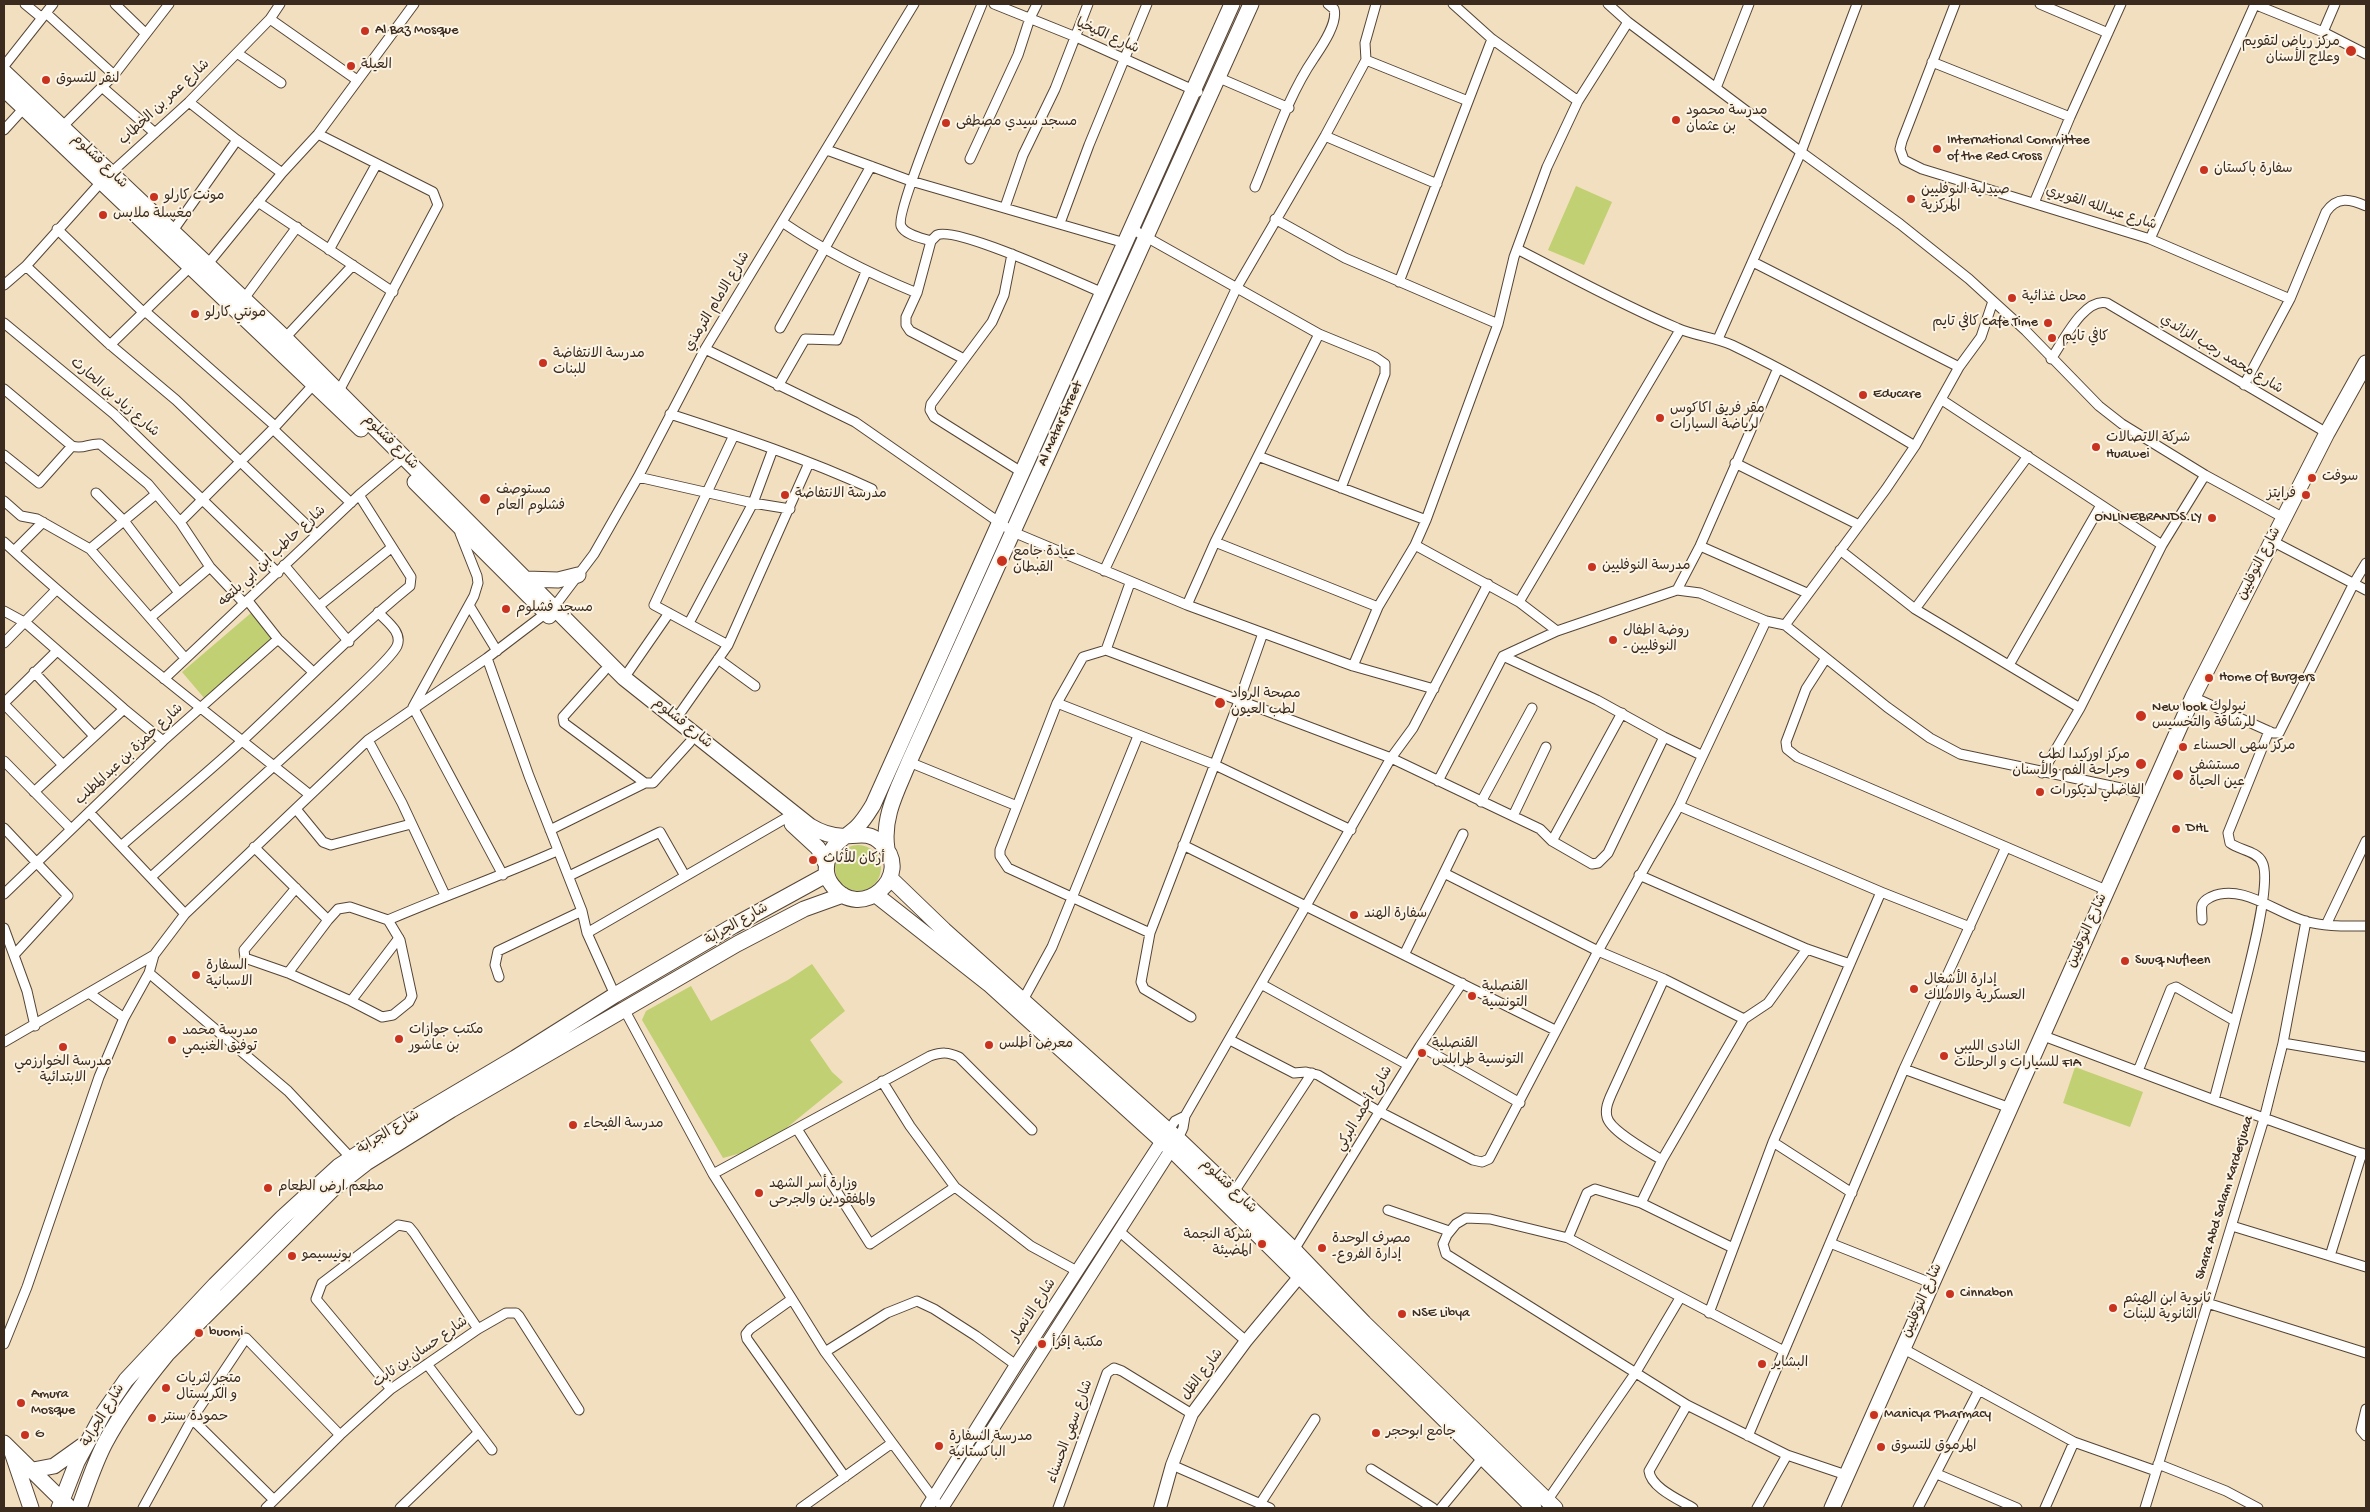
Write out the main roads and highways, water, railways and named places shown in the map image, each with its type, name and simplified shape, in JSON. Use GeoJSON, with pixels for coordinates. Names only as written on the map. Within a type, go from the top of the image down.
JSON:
{"type":"FeatureCollection","features":[{"type":"Feature","properties":{"kind":"main road"},"geometry":{"type":"LineString","coordinates":[[826,870],[832,847],[863,820],[873,805],[1006,527],[1023,473],[1125,243],[1139,232],[1194,90],[1232,4]]}},
{"type":"Feature","properties":{"kind":"main road","name":"Al Matar Street"},"geometry":{"type":"LineString","coordinates":[[887,849],[885,834],[889,808],[1006,527],[1139,232],[1209,97],[1251,4]]}},
{"type":"Feature","properties":{"kind":"main road","name":"شارع فشلوم"},"geometry":{"type":"LineString","coordinates":[[4,72],[62,126],[106,177],[191,266],[526,578],[568,638],[604,671],[690,742],[785,812]]}},
{"type":"Feature","properties":{"kind":"main road","name":"شارع فشلوم"},"geometry":{"type":"LineString","coordinates":[[4,89],[24,108],[172,232],[285,338],[339,392],[452,520],[550,611],[624,678],[676,719],[785,812]]}},
{"type":"Feature","properties":{"kind":"main road","name":"شارع النوفليين"},"geometry":{"type":"LineString","coordinates":[[1832,1508],[2193,697],[2327,433],[2366,364]]}},
{"type":"Feature","properties":{"kind":"main road"},"geometry":{"type":"LineString","coordinates":[[526,578],[558,580],[578,575]]}},
{"type":"Feature","properties":{"kind":"main road"},"geometry":{"type":"LineString","coordinates":[[785,812],[822,833],[846,836],[864,834],[873,837],[887,849],[891,858],[890,878],[884,888],[876,895],[865,899],[854,899],[843,895],[835,889],[818,848],[785,812]]}},
{"type":"Feature","properties":{"kind":"main road","name":"شارع الجرابة"},"geometry":{"type":"LineString","coordinates":[[79,1508],[104,1445],[121,1415],[167,1354],[350,1175],[451,1110],[615,995],[826,870]]}},
{"type":"Feature","properties":{"kind":"main road","name":"شارع فشلوم"},"geometry":{"type":"LineString","coordinates":[[890,878],[944,930],[1024,1000],[1170,1140],[1300,1276],[1483,1456],[1545,1506]]}},
{"type":"Feature","properties":{"kind":"main road","name":"شارع الجرابة"},"geometry":{"type":"LineString","coordinates":[[64,1505],[77,1462],[90,1437],[126,1380],[165,1337],[282,1218],[350,1158],[402,1125],[624,1009],[767,927],[823,901],[843,895]]}},
{"type":"Feature","properties":{"kind":"main road","name":"شارع فشلوم"},"geometry":{"type":"LineString","coordinates":[[876,895],[989,984],[1170,1140],[1234,1192],[1294,1250],[1545,1506]]}},
{"type":"Feature","properties":{"kind":"main road","name":"شارع الانصار"},"geometry":{"type":"LineString","coordinates":[[936,1506],[1119,1231],[1170,1140]]}},
{"type":"Feature","properties":{"kind":"main road","name":"شارع الانصار"},"geometry":{"type":"LineString","coordinates":[[936,1506],[1016,1365],[1078,1271],[1170,1140]]}},
{"type":"Feature","properties":{"kind":"main road","name":"شارع الظل"},"geometry":{"type":"LineString","coordinates":[[1160,1508],[1172,1465],[1192,1414],[1246,1341],[1300,1276]]}},
{"type":"Feature","properties":{"kind":"main road"},"geometry":{"type":"LineString","coordinates":[[33,1470],[59,1464],[90,1437]]}},
{"type":"Feature","properties":{"kind":"main road"},"geometry":{"type":"LineString","coordinates":[[8,1447],[33,1470],[64,1505]]}},
{"type":"Feature","properties":{"kind":"main road"},"geometry":{"type":"LineString","coordinates":[[8,1447],[31,1508]]}},
{"type":"Feature","properties":{"kind":"place","name":"Al Baz Mosque"},"geometry":{"type":"Point","coordinates":[365,31]}},
{"type":"Feature","properties":{"kind":"place","name":"مركز رياض لتقويم وعلاج الأسنان"},"geometry":{"type":"Point","coordinates":[2351,51]}},
{"type":"Feature","properties":{"kind":"place","name":"العيلة"},"geometry":{"type":"Point","coordinates":[351,66]}},
{"type":"Feature","properties":{"kind":"place","name":"لنقر للتسوق"},"geometry":{"type":"Point","coordinates":[46,80]}},
{"type":"Feature","properties":{"kind":"place","name":"مدرسة محمود بن عثمان"},"geometry":{"type":"Point","coordinates":[1676,120]}},
{"type":"Feature","properties":{"kind":"place","name":"مسجد سيدي مصطفى"},"geometry":{"type":"Point","coordinates":[946,123]}},
{"type":"Feature","properties":{"kind":"place","name":"International Committee of the Red Cross"},"geometry":{"type":"Point","coordinates":[1937,149]}},
{"type":"Feature","properties":{"kind":"place","name":"سفارة باكستان"},"geometry":{"type":"Point","coordinates":[2204,170]}},
{"type":"Feature","properties":{"kind":"place","name":"مونت كارلو"},"geometry":{"type":"Point","coordinates":[154,197]}},
{"type":"Feature","properties":{"kind":"place","name":"صيدلية النوفليين المركزية"},"geometry":{"type":"Point","coordinates":[1911,199]}},
{"type":"Feature","properties":{"kind":"place","name":"مغسلة ملابس"},"geometry":{"type":"Point","coordinates":[103,215]}},
{"type":"Feature","properties":{"kind":"place","name":"محل غذائية"},"geometry":{"type":"Point","coordinates":[2012,298]}},
{"type":"Feature","properties":{"kind":"place","name":"مونتي كارلو"},"geometry":{"type":"Point","coordinates":[195,314]}},
{"type":"Feature","properties":{"kind":"place","name":"كافي تايم Cafe Time"},"geometry":{"type":"Point","coordinates":[2048,323]}},
{"type":"Feature","properties":{"kind":"place","name":"كافي تايم"},"geometry":{"type":"Point","coordinates":[2052,338]}},
{"type":"Feature","properties":{"kind":"place","name":"مدرسة الانتفاضة للبنات"},"geometry":{"type":"Point","coordinates":[543,363]}},
{"type":"Feature","properties":{"kind":"place","name":"Educare"},"geometry":{"type":"Point","coordinates":[1863,395]}},
{"type":"Feature","properties":{"kind":"place","name":"مقر فريق اكاكوس لرياضة السيارات"},"geometry":{"type":"Point","coordinates":[1660,418]}},
{"type":"Feature","properties":{"kind":"place","name":"شركة الاتصالات Huawei"},"geometry":{"type":"Point","coordinates":[2096,447]}},
{"type":"Feature","properties":{"kind":"place","name":"سوفت"},"geometry":{"type":"Point","coordinates":[2312,478]}},
{"type":"Feature","properties":{"kind":"place","name":"مدرسة الانتفاضة"},"geometry":{"type":"Point","coordinates":[785,495]}},
{"type":"Feature","properties":{"kind":"place","name":"فرايتز"},"geometry":{"type":"Point","coordinates":[2306,495]}},
{"type":"Feature","properties":{"kind":"place","name":"مستوصف فشلوم العام"},"geometry":{"type":"Point","coordinates":[485,499]}},
{"type":"Feature","properties":{"kind":"place","name":"ONLINEBRANDS.LY"},"geometry":{"type":"Point","coordinates":[2212,518]}},
{"type":"Feature","properties":{"kind":"place","name":"عيادة جامع القبطان"},"geometry":{"type":"Point","coordinates":[1002,561]}},
{"type":"Feature","properties":{"kind":"place","name":"مدرسة النوفليين"},"geometry":{"type":"Point","coordinates":[1592,567]}},
{"type":"Feature","properties":{"kind":"place","name":"مسجد فشلوم"},"geometry":{"type":"Point","coordinates":[506,609]}},
{"type":"Feature","properties":{"kind":"place","name":"روضة اطفال - النوفليين"},"geometry":{"type":"Point","coordinates":[1613,640]}},
{"type":"Feature","properties":{"kind":"place","name":"Home Of Burgers"},"geometry":{"type":"Point","coordinates":[2209,678]}},
{"type":"Feature","properties":{"kind":"place","name":"مصحة الرواد لطب العيون"},"geometry":{"type":"Point","coordinates":[1220,703]}},
{"type":"Feature","properties":{"kind":"place","name":"New look نيولوك للرشاقة والتخسيس"},"geometry":{"type":"Point","coordinates":[2141,716]}},
{"type":"Feature","properties":{"kind":"place","name":"مركز سهى الحسناء"},"geometry":{"type":"Point","coordinates":[2183,747]}},
{"type":"Feature","properties":{"kind":"place","name":"مركز اوركيدا لطب وجراحة الفم والأسنان"},"geometry":{"type":"Point","coordinates":[2141,764]}},
{"type":"Feature","properties":{"kind":"place","name":"مستشفى عين الحياة"},"geometry":{"type":"Point","coordinates":[2178,775]}},
{"type":"Feature","properties":{"kind":"place","name":"الفاضلي لديكورات"},"geometry":{"type":"Point","coordinates":[2040,792]}},
{"type":"Feature","properties":{"kind":"place","name":"DHL"},"geometry":{"type":"Point","coordinates":[2176,829]}},
{"type":"Feature","properties":{"kind":"place","name":"أركان للأثاث"},"geometry":{"type":"Point","coordinates":[813,860]}},
{"type":"Feature","properties":{"kind":"place","name":"سفارة الهند"},"geometry":{"type":"Point","coordinates":[1354,915]}},
{"type":"Feature","properties":{"kind":"place","name":"Suuq Nufleen"},"geometry":{"type":"Point","coordinates":[2125,961]}},
{"type":"Feature","properties":{"kind":"place","name":"السفارة الاسبانية"},"geometry":{"type":"Point","coordinates":[196,975]}},
{"type":"Feature","properties":{"kind":"place","name":"إدارة الأشغال العسكرية والاملاك"},"geometry":{"type":"Point","coordinates":[1914,989]}},
{"type":"Feature","properties":{"kind":"place","name":"القنصلية التونسية"},"geometry":{"type":"Point","coordinates":[1472,996]}},
{"type":"Feature","properties":{"kind":"place","name":"مكتب جوازات بن عاشور"},"geometry":{"type":"Point","coordinates":[399,1039]}},
{"type":"Feature","properties":{"kind":"place","name":"مدرسة محمد توفيق الغنيمي"},"geometry":{"type":"Point","coordinates":[172,1040]}},
{"type":"Feature","properties":{"kind":"place","name":"معرض أطلس"},"geometry":{"type":"Point","coordinates":[989,1045]}},
{"type":"Feature","properties":{"kind":"place","name":"مدرسة الخوارزمي الابتدائية"},"geometry":{"type":"Point","coordinates":[63,1047]}},
{"type":"Feature","properties":{"kind":"place","name":"القنصلية التونسية طرابلس"},"geometry":{"type":"Point","coordinates":[1422,1053]}},
{"type":"Feature","properties":{"kind":"place","name":"النادي الليبي للسيارات و الرحلات FIA"},"geometry":{"type":"Point","coordinates":[1944,1056]}},
{"type":"Feature","properties":{"kind":"place","name":"مدرسة الفيحاء"},"geometry":{"type":"Point","coordinates":[573,1125]}},
{"type":"Feature","properties":{"kind":"place","name":"مطعم ارض الطعام"},"geometry":{"type":"Point","coordinates":[268,1188]}},
{"type":"Feature","properties":{"kind":"place","name":"وزارة أسر الشهد والمفقودين والجرحى"},"geometry":{"type":"Point","coordinates":[759,1193]}},
{"type":"Feature","properties":{"kind":"place","name":"شركة النجمة المضيئة"},"geometry":{"type":"Point","coordinates":[1262,1244]}},
{"type":"Feature","properties":{"kind":"place","name":"مصرف الوحدة -إدارة الفروع"},"geometry":{"type":"Point","coordinates":[1322,1248]}},
{"type":"Feature","properties":{"kind":"place","name":"بونيسيمو"},"geometry":{"type":"Point","coordinates":[292,1256]}},
{"type":"Feature","properties":{"kind":"place","name":"Cinnabon"},"geometry":{"type":"Point","coordinates":[1950,1294]}},
{"type":"Feature","properties":{"kind":"place","name":"ثانوية ابن الهيثم الثانوية للبنات"},"geometry":{"type":"Point","coordinates":[2113,1308]}},
{"type":"Feature","properties":{"kind":"place","name":"NSE Libya"},"geometry":{"type":"Point","coordinates":[1402,1314]}},
{"type":"Feature","properties":{"kind":"place","name":"buomi"},"geometry":{"type":"Point","coordinates":[199,1333]}},
{"type":"Feature","properties":{"kind":"place","name":"مكتبة إقرأ"},"geometry":{"type":"Point","coordinates":[1042,1344]}},
{"type":"Feature","properties":{"kind":"place","name":"البشاير"},"geometry":{"type":"Point","coordinates":[1762,1364]}},
{"type":"Feature","properties":{"kind":"place","name":"متجر لثريات و الكريستال"},"geometry":{"type":"Point","coordinates":[166,1388]}},
{"type":"Feature","properties":{"kind":"place","name":"Amura Mosque"},"geometry":{"type":"Point","coordinates":[21,1403]}},
{"type":"Feature","properties":{"kind":"place","name":"Manicya Pharmacy"},"geometry":{"type":"Point","coordinates":[1874,1415]}},
{"type":"Feature","properties":{"kind":"place","name":"حمودة سنتر"},"geometry":{"type":"Point","coordinates":[152,1418]}},
{"type":"Feature","properties":{"kind":"place","name":"جامع ابوحجر"},"geometry":{"type":"Point","coordinates":[1376,1433]}},
{"type":"Feature","properties":{"kind":"place","name":"G"},"geometry":{"type":"Point","coordinates":[25,1435]}},
{"type":"Feature","properties":{"kind":"place","name":"مدرسة السفارة الباكستانية"},"geometry":{"type":"Point","coordinates":[939,1446]}},
{"type":"Feature","properties":{"kind":"place","name":"المرموق للتسوق"},"geometry":{"type":"Point","coordinates":[1881,1447]}}]}
